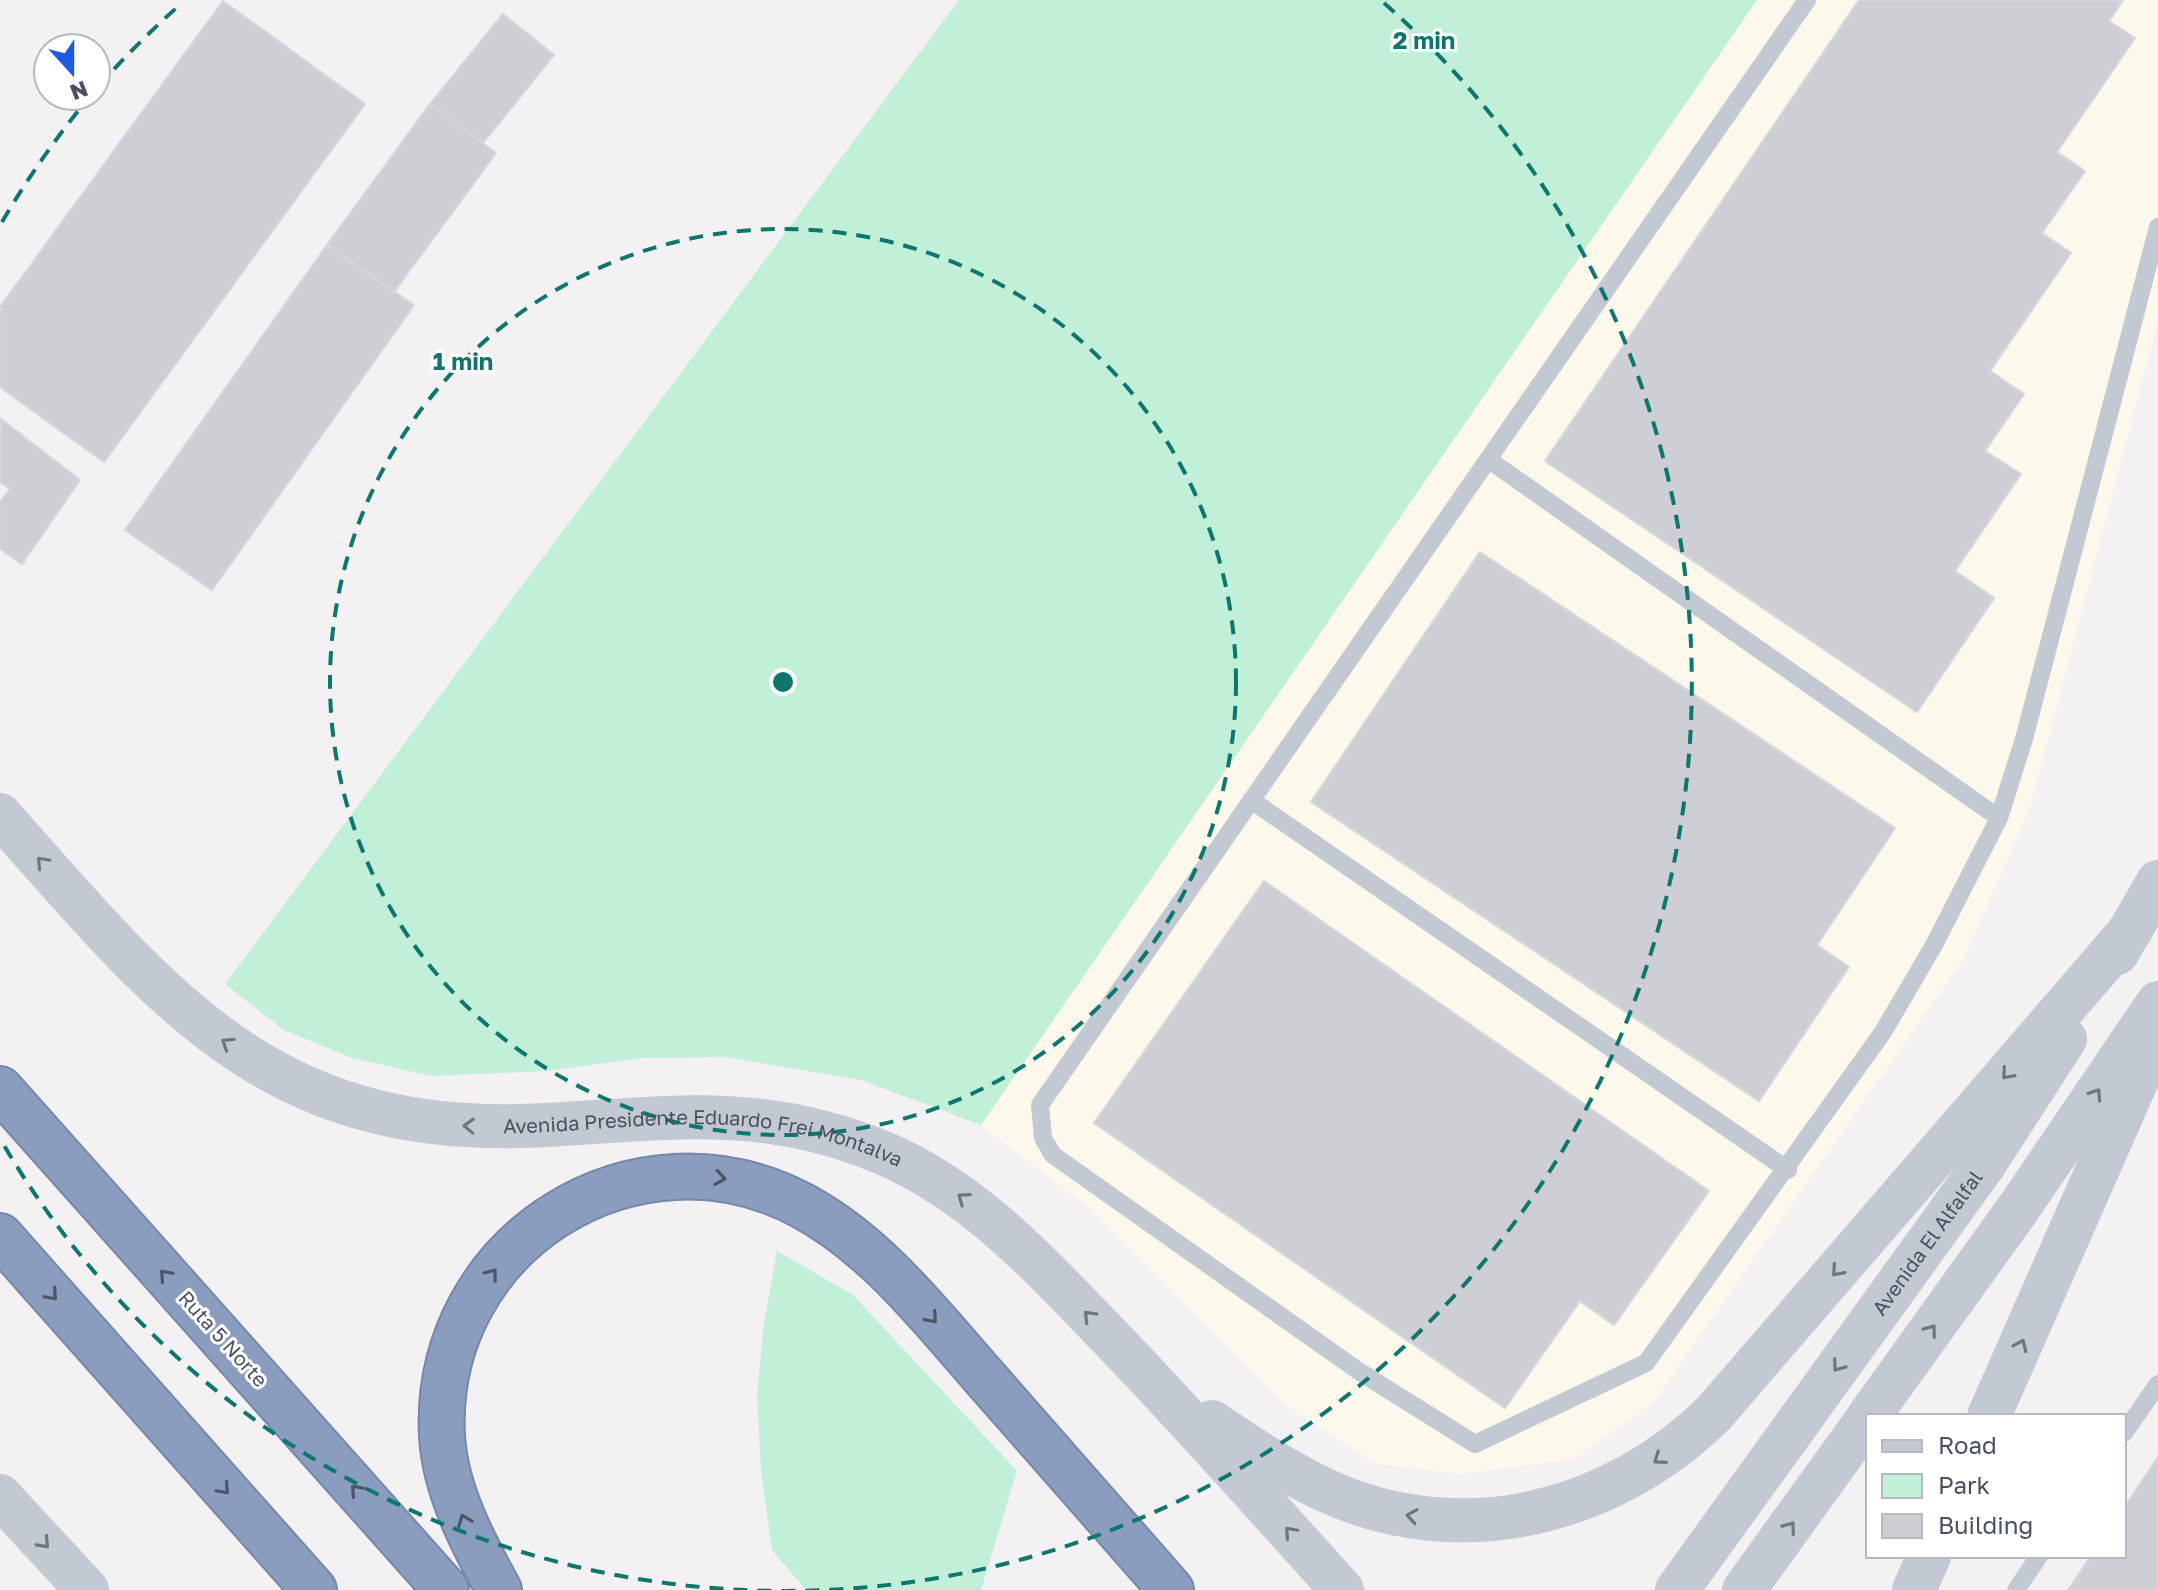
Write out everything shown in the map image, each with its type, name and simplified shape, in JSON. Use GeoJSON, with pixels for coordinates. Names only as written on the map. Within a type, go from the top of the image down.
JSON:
{"type":"FeatureCollection","features":[{"type":"Feature","properties":{"kind":"highway","name":"Ruta 5 Norte"},"geometry":{"type":"LineString","coordinates":[[0,1089],[446,1590]]}},
{"type":"Feature","properties":{"kind":"highway"},"geometry":{"type":"LineString","coordinates":[[499,1590],[466,1526],[442,1437],[446,1376],[463,1320],[494,1270],[512,1249],[558,1213],[608,1189],[679,1175],[724,1178],[785,1197],[820,1216],[863,1249],[924,1308],[1171,1590]]}},
{"type":"Feature","properties":{"kind":"highway"},"geometry":{"type":"LineString","coordinates":[[0,1236],[314,1590]]}},
{"type":"Feature","properties":{"kind":"street","name":"Avenida Presidente Eduardo Frei Montalva"},"geometry":{"type":"LineString","coordinates":[[0,815],[160,990],[210,1032],[276,1074],[368,1111],[451,1126],[515,1127],[715,1115],[748,1117],[813,1128],[866,1145],[947,1186],[990,1218],[1144,1372],[1342,1590]]}},
{"type":"Feature","properties":{"kind":"street","name":"Avenida El Alfalfal"},"geometry":{"type":"LineString","coordinates":[[1677,1590],[1983,1166],[2036,1086],[2158,882]]}},
{"type":"Feature","properties":{"kind":"street"},"geometry":{"type":"LineString","coordinates":[[1144,1372],[1206,1419],[1294,1475],[1384,1511],[1425,1519],[1486,1521],[1527,1515],[1589,1497],[1651,1465],[1714,1413],[2131,930]]}},
{"type":"Feature","properties":{"kind":"street"},"geometry":{"type":"LineString","coordinates":[[1871,1414],[2020,1206],[2158,1003]]}},
{"type":"Feature","properties":{"kind":"street"},"geometry":{"type":"LineString","coordinates":[[1990,1414],[2158,1033]]}},
{"type":"Feature","properties":{"kind":"street"},"geometry":{"type":"LineString","coordinates":[[1744,1590],[1866,1421]]}},
{"type":"Feature","properties":{"kind":"street"},"geometry":{"type":"LineString","coordinates":[[0,1496],[87,1590]]}},
{"type":"Feature","properties":{"kind":"street"},"geometry":{"type":"LineString","coordinates":[[1914,1590],[1928,1558]]}},
{"type":"Feature","properties":{"kind":"lane"},"geometry":{"type":"LineString","coordinates":[[1807,0],[1044,1094],[1039,1120],[1046,1148],[1053,1155],[1360,1372],[1475,1444],[1646,1363],[1788,1170],[1883,1032],[1934,945],[1999,818],[2024,739],[2158,227]]}},
{"type":"Feature","properties":{"kind":"lane"},"geometry":{"type":"LineString","coordinates":[[1489,460],[1999,818]]}},
{"type":"Feature","properties":{"kind":"lane"},"geometry":{"type":"LineString","coordinates":[[1251,800],[1788,1170]]}},
{"type":"Feature","properties":{"kind":"lane"},"geometry":{"type":"LineString","coordinates":[[2126,1430],[2158,1384]]}},
{"type":"Feature","properties":{"kind":"lane"},"geometry":{"type":"LineString","coordinates":[[2016,1590],[2038,1558]]}},
{"type":"Feature","properties":{"kind":"shaded area"},"geometry":{"type":"Polygon","coordinates":[[[1757,0],[2158,0],[2158,321],[2030,808],[1964,958],[1652,1404],[1574,1459],[1459,1474],[1377,1464],[1288,1407],[1090,1208],[981,1125],[1757,0]]]}},
{"type":"Feature","properties":{"kind":"green space"},"geometry":{"type":"Polygon","coordinates":[[[959,0],[1757,0],[981,1125],[861,1080],[725,1057],[643,1058],[545,1071],[432,1076],[352,1058],[284,1030],[225,984],[959,0]]]}},
{"type":"Feature","properties":{"kind":"green space"},"geometry":{"type":"Polygon","coordinates":[[[777,1251],[853,1295],[1017,1471],[981,1590],[806,1590],[772,1550],[761,1470],[757,1395],[764,1323],[777,1251]]]}},
{"type":"Feature","properties":{"kind":"building"},"geometry":{"type":"Polygon","coordinates":[[[1859,0],[2123,0],[2109,21],[2135,38],[2057,152],[2085,171],[2042,233],[2071,253],[1990,371],[2024,394],[1985,451],[2021,474],[1955,571],[1994,598],[1917,712],[1545,461],[1859,0]]]}},
{"type":"Feature","properties":{"kind":"building"},"geometry":{"type":"Polygon","coordinates":[[[223,1],[365,104],[104,462],[0,387],[0,307],[223,1]]]}},
{"type":"Feature","properties":{"kind":"building"},"geometry":{"type":"Polygon","coordinates":[[[503,14],[554,55],[483,143],[430,104],[503,14]]]}},
{"type":"Feature","properties":{"kind":"building"},"geometry":{"type":"Polygon","coordinates":[[[430,104],[496,153],[394,292],[327,245],[430,104]]]}},
{"type":"Feature","properties":{"kind":"building"},"geometry":{"type":"Polygon","coordinates":[[[327,245],[414,305],[212,590],[125,530],[327,245]]]}},
{"type":"Feature","properties":{"kind":"building"},"geometry":{"type":"Polygon","coordinates":[[[1,419],[80,480],[22,564],[0,549],[0,502],[10,489],[0,482],[1,419]]]}},
{"type":"Feature","properties":{"kind":"building"},"geometry":{"type":"Polygon","coordinates":[[[1480,552],[1895,828],[1817,945],[1849,967],[1759,1101],[1311,802],[1480,552]]]}},
{"type":"Feature","properties":{"kind":"building"},"geometry":{"type":"Polygon","coordinates":[[[1264,881],[1709,1191],[1614,1325],[1580,1301],[1505,1408],[1094,1123],[1264,881]]]}},
{"type":"Feature","properties":{"kind":"building"},"geometry":{"type":"Polygon","coordinates":[[[2158,1457],[2158,1590],[2068,1590],[2090,1558],[2126,1558],[2126,1505],[2158,1457]]]}}]}
